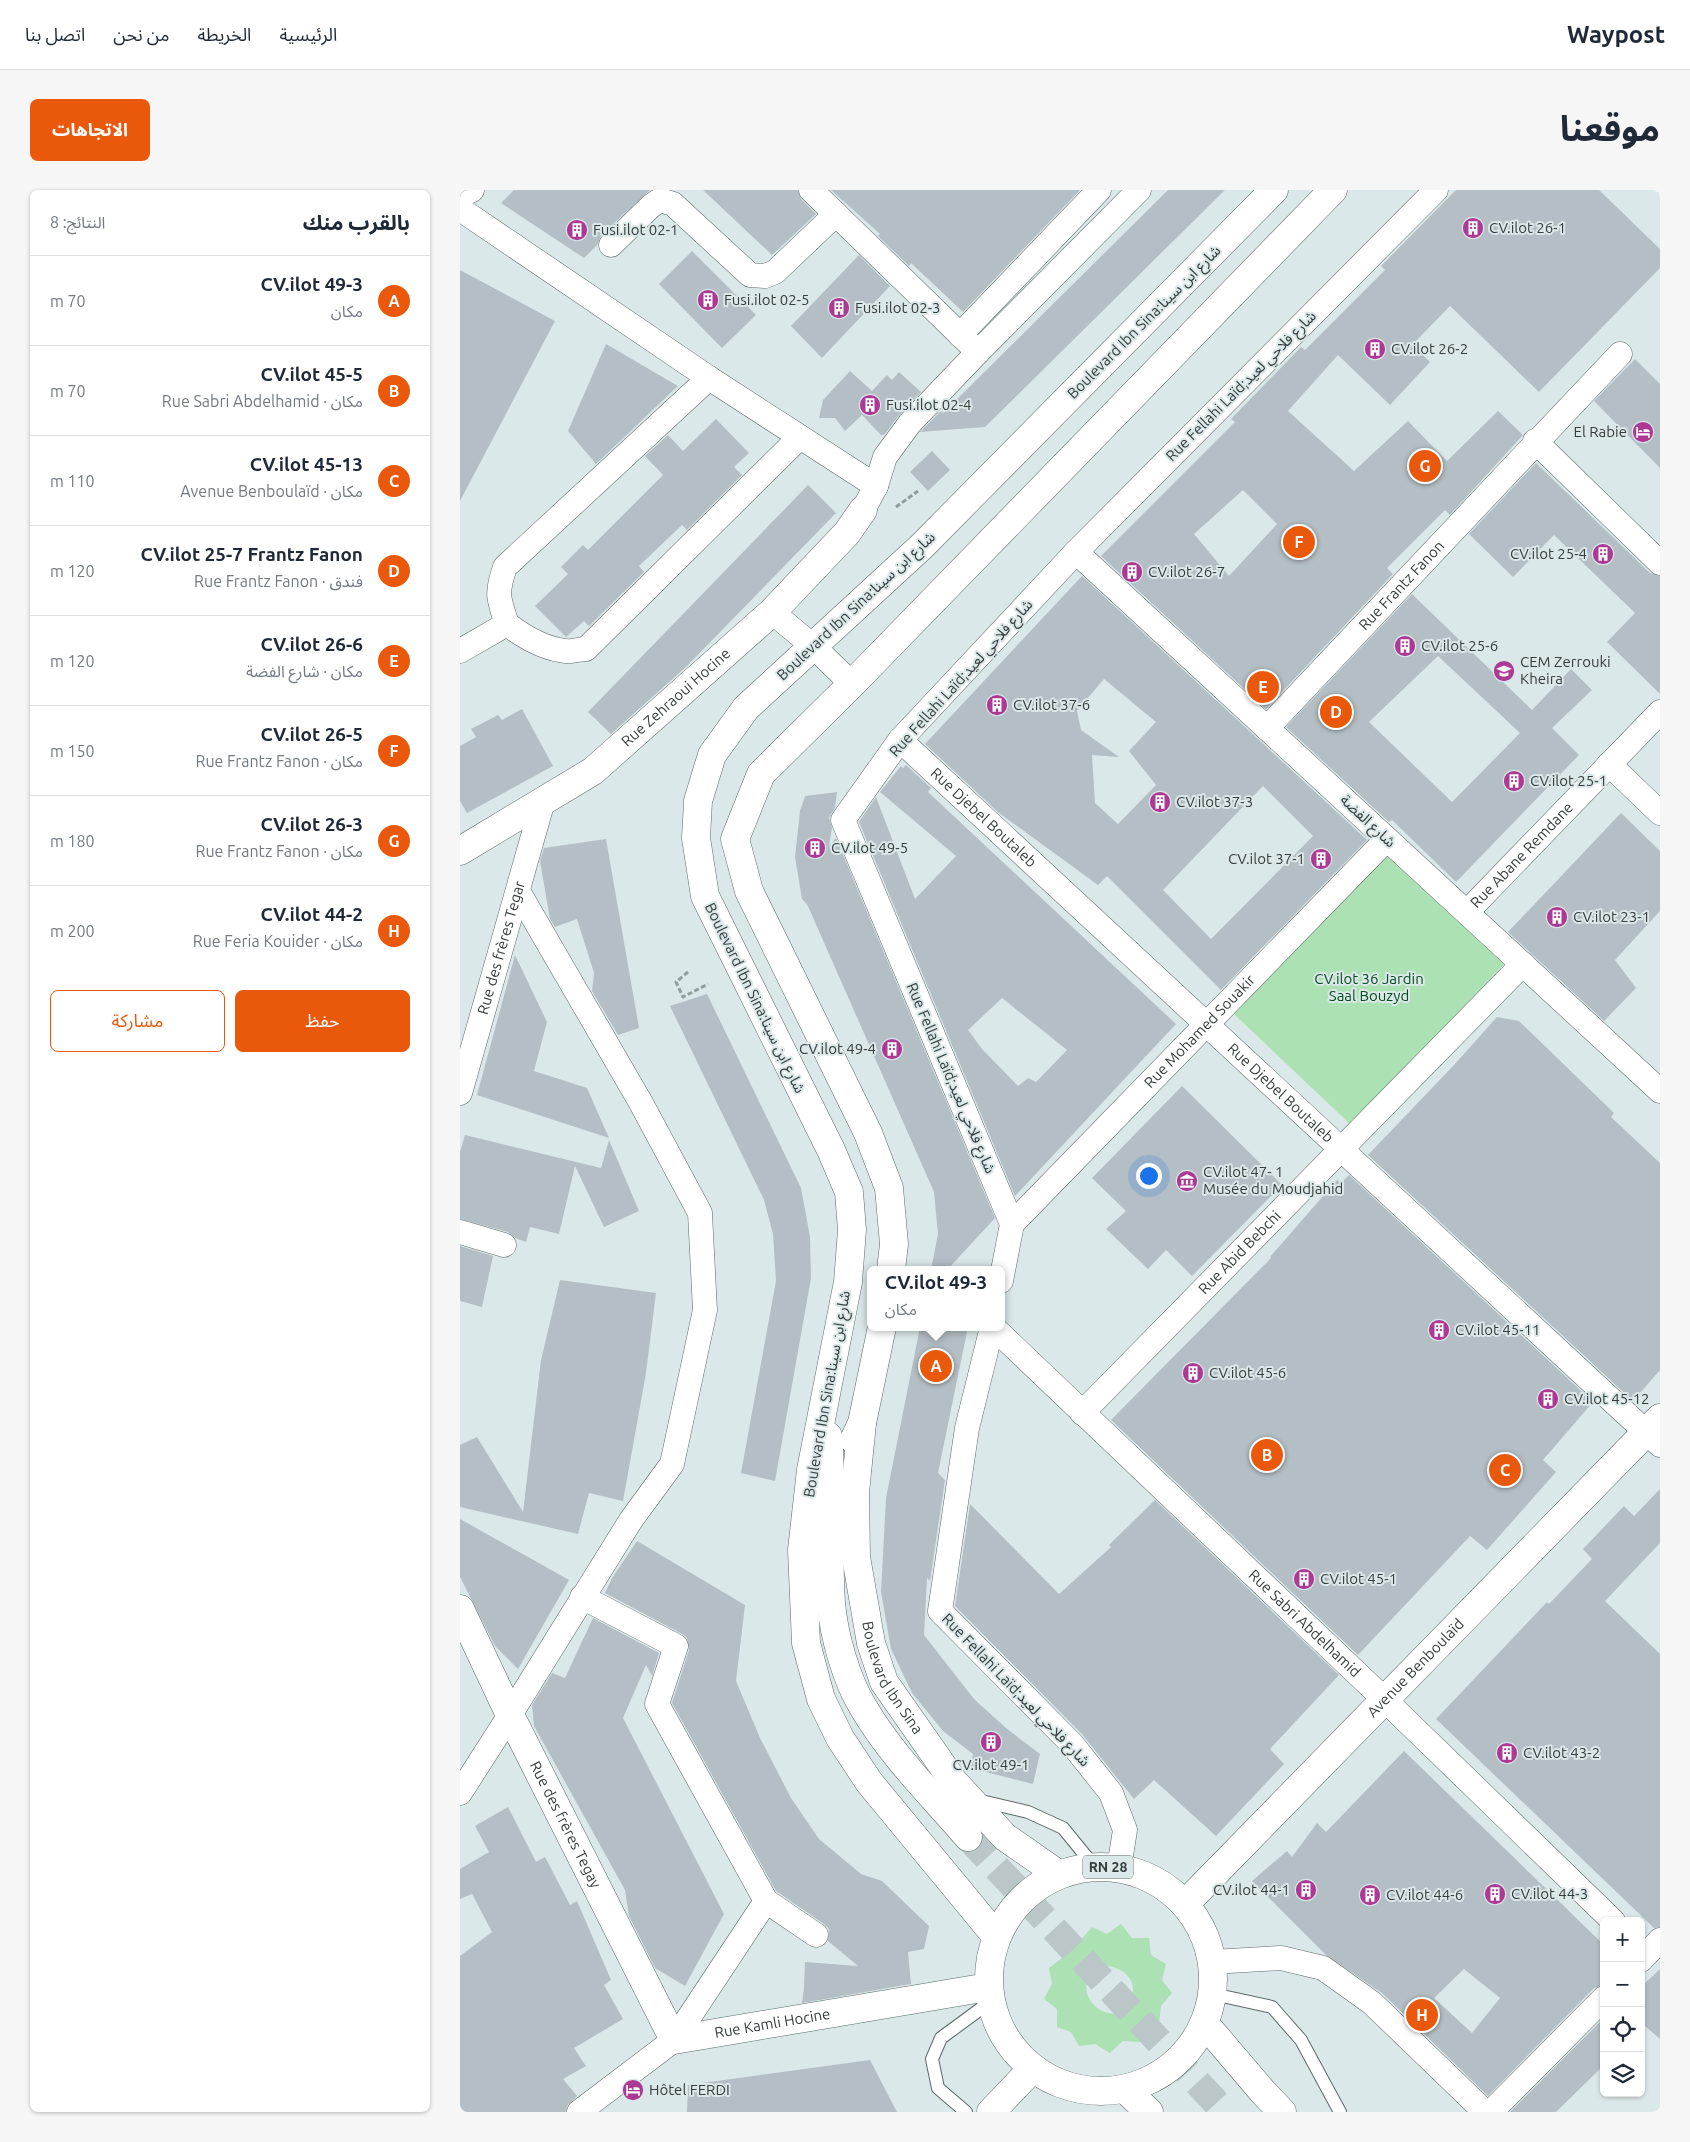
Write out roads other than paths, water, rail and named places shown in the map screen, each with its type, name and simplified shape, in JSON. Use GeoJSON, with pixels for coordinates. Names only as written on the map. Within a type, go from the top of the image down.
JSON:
{"type":"FeatureCollection","features":[{"type":"Feature","properties":{"kind":"main road","name":"Boulevard Ibn Sina:شارع ابن سينا"},"geometry":{"type":"LineString","coordinates":[[996,1936],[869,1782],[840,1738],[821,1699],[806,1643],[802,1550],[811,1470],[823,1403],[838,1341],[848,1282],[852,1230],[850,1192],[705,896],[696,838],[698,801],[712,755],[746,708],[922,546],[1274,190]]}},
{"type":"Feature","properties":{"kind":"main road"},"geometry":{"type":"LineString","coordinates":[[891,1266],[894,1244],[889,1188],[868,1133],[749,891],[735,839],[761,774],[852,684],[1333,190]]}},
{"type":"Feature","properties":{"kind":"main road","name":"Rue Zehraoui Hocine"},"geometry":{"type":"LineString","coordinates":[[460,851],[593,771],[772,612],[847,533],[876,510]]}},
{"type":"Feature","properties":{"kind":"main road","name":"Boulevard Ibn Sina:شارع ابن سينا"},"geometry":{"type":"LineString","coordinates":[[830,1507],[848,1452],[862,1423],[881,1331]]}},
{"type":"Feature","properties":{"kind":"main road"},"geometry":{"type":"LineString","coordinates":[[823,1403],[830,1459],[831,1604],[842,1660],[863,1707],[898,1756],[968,1837]]}},
{"type":"Feature","properties":{"kind":"main road","name":"Boulevard Ibn Sina"},"geometry":{"type":"LineString","coordinates":[[862,1423],[855,1492],[856,1557],[870,1643],[884,1682],[954,1782],[1005,1837],[1058,1874]]}},
{"type":"Feature","properties":{"kind":"main road","name":"Avenue Benboulaïd"},"geometry":{"type":"LineString","coordinates":[[1185,1904],[1655,1432]]}},
{"type":"Feature","properties":{"kind":"main road","name":"Rue des frères Tegay"},"geometry":{"type":"LineString","coordinates":[[460,1608],[510,1715],[674,2040]]}},
{"type":"Feature","properties":{"kind":"main road","name":"RN 28"},"geometry":{"type":"LineString","coordinates":[[1107,1867],[1144,1875],[1166,1888],[1185,1904],[1203,1931],[1212,1962],[1213,1994],[1205,2024],[1186,2054],[1159,2076],[1126,2090],[1094,2092],[1061,2085],[1032,2069],[1013,2050],[998,2028],[989,1995],[989,1961],[996,1936],[1011,1910],[1032,1889],[1058,1874],[1107,1867]]}},
{"type":"Feature","properties":{"kind":"main road","name":"Rue Kamli Hocine"},"geometry":{"type":"LineString","coordinates":[[674,2040],[989,1995]]}},
{"type":"Feature","properties":{"kind":"main road"},"geometry":{"type":"LineString","coordinates":[[1205,2024],[1262,2092],[1282,2112]]}},
{"type":"Feature","properties":{"kind":"main road"},"geometry":{"type":"LineString","coordinates":[[991,2112],[1032,2069]]}},
{"type":"Feature","properties":{"kind":"main road"},"geometry":{"type":"LineString","coordinates":[[1126,2090],[1149,2112]]}},
{"type":"Feature","properties":{"kind":"street"},"geometry":{"type":"LineString","coordinates":[[460,196],[472,190]]}},
{"type":"Feature","properties":{"kind":"street"},"geometry":{"type":"LineString","coordinates":[[811,190],[978,352]]}},
{"type":"Feature","properties":{"kind":"street"},"geometry":{"type":"LineString","coordinates":[[960,335],[1099,190]]}},
{"type":"Feature","properties":{"kind":"street"},"geometry":{"type":"LineString","coordinates":[[876,510],[876,486],[885,457],[910,423],[1138,190]]}},
{"type":"Feature","properties":{"kind":"street","name":"Rue Fellahi Laïd;شارع فلاحي لعيد"},"geometry":{"type":"LineString","coordinates":[[1012,1224],[843,820],[900,740],[1076,552],[1436,190]]}},
{"type":"Feature","properties":{"kind":"street"},"geometry":{"type":"LineString","coordinates":[[611,245],[651,206],[660,200],[673,204],[750,275],[765,276],[775,272],[836,214]]}},
{"type":"Feature","properties":{"kind":"street"},"geometry":{"type":"LineString","coordinates":[[460,209],[799,438],[876,486]]}},
{"type":"Feature","properties":{"kind":"street","name":"Rue Frantz Fanon"},"geometry":{"type":"LineString","coordinates":[[1267,728],[1535,441],[1620,354]]}},
{"type":"Feature","properties":{"kind":"street"},"geometry":{"type":"LineString","coordinates":[[709,378],[505,567],[498,587],[500,606],[507,624],[524,638],[566,651],[586,649],[799,438]]}},
{"type":"Feature","properties":{"kind":"street"},"geometry":{"type":"LineString","coordinates":[[1535,441],[1660,564]]}},
{"type":"Feature","properties":{"kind":"street","name":"شارع الفضة"},"geometry":{"type":"LineString","coordinates":[[1076,552],[1660,1091]]}},
{"type":"Feature","properties":{"kind":"street"},"geometry":{"type":"LineString","coordinates":[[772,612],[814,647],[852,684]]}},
{"type":"Feature","properties":{"kind":"street"},"geometry":{"type":"LineString","coordinates":[[460,652],[507,624]]}},
{"type":"Feature","properties":{"kind":"street","name":"Rue Abane Remdane"},"geometry":{"type":"LineString","coordinates":[[1467,912],[1660,712]]}},
{"type":"Feature","properties":{"kind":"street","name":"Rue Djebel Boutaleb"},"geometry":{"type":"LineString","coordinates":[[900,740],[1342,1150],[1655,1432]]}},
{"type":"Feature","properties":{"kind":"street"},"geometry":{"type":"LineString","coordinates":[[1609,764],[1660,813]]}},
{"type":"Feature","properties":{"kind":"street","name":"Rue des frères Tegar"},"geometry":{"type":"LineString","coordinates":[[460,1093],[543,801]]}},
{"type":"Feature","properties":{"kind":"street","name":"Rue Mohamed Souakir"},"geometry":{"type":"LineString","coordinates":[[1012,1224],[1387,838]]}},
{"type":"Feature","properties":{"kind":"street"},"geometry":{"type":"LineString","coordinates":[[460,1793],[582,1596],[631,1520],[672,1464],[705,1310],[700,1213],[641,1103],[518,891]]}},
{"type":"Feature","properties":{"kind":"street","name":"Rue Abid Bebchi"},"geometry":{"type":"LineString","coordinates":[[1082,1413],[1523,964]]}},
{"type":"Feature","properties":{"kind":"street"},"geometry":{"type":"LineString","coordinates":[[1004,1266],[1012,1224]]}},
{"type":"Feature","properties":{"kind":"street"},"geometry":{"type":"LineString","coordinates":[[460,1232],[504,1245]]}},
{"type":"Feature","properties":{"kind":"street","name":"Rue Fellahi Laïd;شارع فلاحي لعيد"},"geometry":{"type":"LineString","coordinates":[[992,1331],[966,1428],[940,1611],[1072,1744],[1111,1793],[1125,1830],[1107,1867]]}},
{"type":"Feature","properties":{"kind":"street","name":"Rue Sabri Abdelhamid"},"geometry":{"type":"LineString","coordinates":[[997,1331],[1386,1701],[1609,1917]]}},
{"type":"Feature","properties":{"kind":"street"},"geometry":{"type":"LineString","coordinates":[[582,1596],[676,1646],[657,1704],[766,1901],[816,1935]]}},
{"type":"Feature","properties":{"kind":"street"},"geometry":{"type":"LineString","coordinates":[[674,2040],[766,1901]]}},
{"type":"Feature","properties":{"kind":"street"},"geometry":{"type":"LineString","coordinates":[[1212,1962],[1281,1958],[1323,1968],[1372,2003],[1485,2112]]}},
{"type":"Feature","properties":{"kind":"street"},"geometry":{"type":"LineString","coordinates":[[1491,2112],[1600,2002]]}},
{"type":"Feature","properties":{"kind":"street","name":"Rue Kamli Hocine"},"geometry":{"type":"LineString","coordinates":[[579,2112],[674,2040]]}},
{"type":"Feature","properties":{"kind":"lane"},"geometry":{"type":"LineString","coordinates":[[969,1798],[1028,1812],[1064,1828],[1107,1867]]}},
{"type":"Feature","properties":{"kind":"lane"},"geometry":{"type":"LineString","coordinates":[[1213,1994],[1272,2007],[1301,2040],[1340,2112]]}},
{"type":"Feature","properties":{"kind":"lane"},"geometry":{"type":"LineString","coordinates":[[966,2112],[938,2088],[932,2060],[942,2038],[989,1995]]}},
{"type":"Feature","properties":{"kind":"tunnel"},"geometry":{"type":"LineString","coordinates":[[968,1837],[1225,2112]]}},
{"type":"Feature","properties":{"kind":"tram line"},"geometry":{"type":"LineString","coordinates":[[1657,190],[1660,194]]}},
{"type":"Feature","properties":{"kind":"place","name":"CV.ilot 26-1"},"geometry":{"type":"Point","coordinates":[1473,228]}},
{"type":"Feature","properties":{"kind":"place","name":"Fusi.ilot 02-1"},"geometry":{"type":"Point","coordinates":[577,230]}},
{"type":"Feature","properties":{"kind":"place","name":"Fusi.ilot 02-5"},"geometry":{"type":"Point","coordinates":[708,300]}},
{"type":"Feature","properties":{"kind":"place","name":"Fusi.ilot 02-3"},"geometry":{"type":"Point","coordinates":[839,308]}},
{"type":"Feature","properties":{"kind":"place","name":"CV.ilot 26-2"},"geometry":{"type":"Point","coordinates":[1375,349]}},
{"type":"Feature","properties":{"kind":"place","name":"Fusi.ilot 02-4"},"geometry":{"type":"Point","coordinates":[870,405]}},
{"type":"Feature","properties":{"kind":"place","name":"El Rabie"},"geometry":{"type":"Point","coordinates":[1643,432]}},
{"type":"Feature","properties":{"kind":"place","name":"CV.ilot 26-3"},"geometry":{"type":"Point","coordinates":[1425,466]}},
{"type":"Feature","properties":{"kind":"place","name":"CV.ilot 26-5"},"geometry":{"type":"Point","coordinates":[1299,542]}},
{"type":"Feature","properties":{"kind":"place","name":"CV.ilot 25-4"},"geometry":{"type":"Point","coordinates":[1603,554]}},
{"type":"Feature","properties":{"kind":"place","name":"CV.ilot 26-7"},"geometry":{"type":"Point","coordinates":[1132,572]}},
{"type":"Feature","properties":{"kind":"place","name":"CV.ilot 25-6"},"geometry":{"type":"Point","coordinates":[1405,646]}},
{"type":"Feature","properties":{"kind":"place","name":"CEM Zerrouki Kheira"},"geometry":{"type":"Point","coordinates":[1504,671]}},
{"type":"Feature","properties":{"kind":"place","name":"CV.ilot 26-6"},"geometry":{"type":"Point","coordinates":[1263,687]}},
{"type":"Feature","properties":{"kind":"place","name":"CV.ilot 37-6"},"geometry":{"type":"Point","coordinates":[997,705]}},
{"type":"Feature","properties":{"kind":"place","name":"CV.ilot 25-7 Frantz Fanon"},"geometry":{"type":"Point","coordinates":[1336,712]}},
{"type":"Feature","properties":{"kind":"place","name":"CV.ilot 25-1"},"geometry":{"type":"Point","coordinates":[1514,781]}},
{"type":"Feature","properties":{"kind":"place","name":"CV.ilot 37-3"},"geometry":{"type":"Point","coordinates":[1160,802]}},
{"type":"Feature","properties":{"kind":"place","name":"CV.ilot 49-5"},"geometry":{"type":"Point","coordinates":[815,848]}},
{"type":"Feature","properties":{"kind":"place","name":"CV.ilot 37-1"},"geometry":{"type":"Point","coordinates":[1321,859]}},
{"type":"Feature","properties":{"kind":"place","name":"CV.ilot 23-1"},"geometry":{"type":"Point","coordinates":[1557,917]}},
{"type":"Feature","properties":{"kind":"place","name":"CV.ilot 49-4"},"geometry":{"type":"Point","coordinates":[892,1049]}},
{"type":"Feature","properties":{"kind":"place","name":"CV.ilot 47- 1 Musée du Moudjahid"},"geometry":{"type":"Point","coordinates":[1187,1181]}},
{"type":"Feature","properties":{"kind":"place","name":"CV.ilot 45-11"},"geometry":{"type":"Point","coordinates":[1439,1330]}},
{"type":"Feature","properties":{"kind":"place","name":"CV.ilot 49-3"},"geometry":{"type":"Point","coordinates":[936,1366]}},
{"type":"Feature","properties":{"kind":"place","name":"CV.ilot 45-6"},"geometry":{"type":"Point","coordinates":[1193,1373]}},
{"type":"Feature","properties":{"kind":"place","name":"CV.ilot 45-12"},"geometry":{"type":"Point","coordinates":[1548,1399]}},
{"type":"Feature","properties":{"kind":"place","name":"CV.ilot 45-5"},"geometry":{"type":"Point","coordinates":[1267,1455]}},
{"type":"Feature","properties":{"kind":"place","name":"CV.ilot 45-13"},"geometry":{"type":"Point","coordinates":[1505,1470]}},
{"type":"Feature","properties":{"kind":"place","name":"CV.ilot 45-1"},"geometry":{"type":"Point","coordinates":[1304,1579]}},
{"type":"Feature","properties":{"kind":"place","name":"CV.ilot 49-1"},"geometry":{"type":"Point","coordinates":[991,1742]}},
{"type":"Feature","properties":{"kind":"place","name":"CV.ilot 43-2"},"geometry":{"type":"Point","coordinates":[1507,1753]}},
{"type":"Feature","properties":{"kind":"place","name":"CV.ilot 44-1"},"geometry":{"type":"Point","coordinates":[1306,1890]}},
{"type":"Feature","properties":{"kind":"place","name":"CV.ilot 44-3"},"geometry":{"type":"Point","coordinates":[1495,1894]}},
{"type":"Feature","properties":{"kind":"place","name":"CV.ilot 44-6"},"geometry":{"type":"Point","coordinates":[1370,1895]}},
{"type":"Feature","properties":{"kind":"place","name":"CV.ilot 44-2"},"geometry":{"type":"Point","coordinates":[1422,2015]}},
{"type":"Feature","properties":{"kind":"place","name":"Hôtel FERDI"},"geometry":{"type":"Point","coordinates":[633,2090]}},
{"type":"Feature","properties":{"kind":"park label","name":"CV.ilot 36 Jardin Saal Bouzyd"},"geometry":{"type":"Point","coordinates":[1369,988]}}]}
